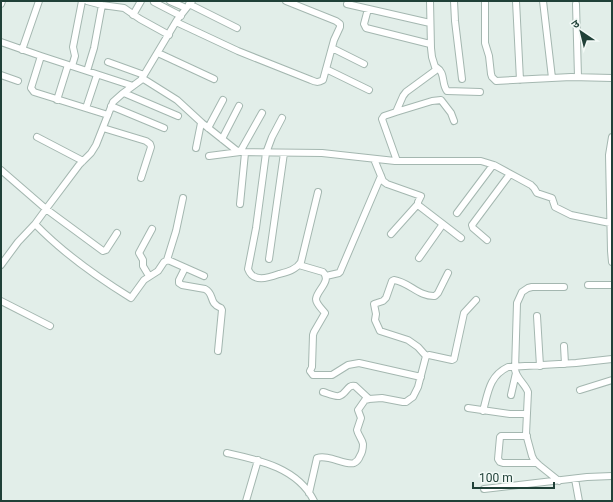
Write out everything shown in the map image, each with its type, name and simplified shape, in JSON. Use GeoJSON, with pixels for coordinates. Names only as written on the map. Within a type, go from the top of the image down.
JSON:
{"type":"FeatureCollection","features":[{"type":"Feature","properties":{"kind":"street"},"geometry":{"type":"LineString","coordinates":[[22,50],[39,1]]}},
{"type":"Feature","properties":{"kind":"street"},"geometry":{"type":"LineString","coordinates":[[57,100],[75,56],[72,47],[82,1]]}},
{"type":"Feature","properties":{"kind":"street"},"geometry":{"type":"LineString","coordinates":[[87,1],[124,8],[133,15],[169,35]]}},
{"type":"Feature","properties":{"kind":"street"},"geometry":{"type":"LineString","coordinates":[[133,15],[141,1]]}},
{"type":"Feature","properties":{"kind":"street"},"geometry":{"type":"LineString","coordinates":[[170,1],[189,5],[237,28]]}},
{"type":"Feature","properties":{"kind":"street"},"geometry":{"type":"LineString","coordinates":[[176,22],[238,51],[314,82],[320,82],[323,80],[340,25],[338,22],[286,1]]}},
{"type":"Feature","properties":{"kind":"street"},"geometry":{"type":"LineString","coordinates":[[430,1],[430,44],[432,57],[436,67],[442,72],[445,89],[447,91],[480,92]]}},
{"type":"Feature","properties":{"kind":"street"},"geometry":{"type":"LineString","coordinates":[[454,1],[462,79]]}},
{"type":"Feature","properties":{"kind":"street"},"geometry":{"type":"LineString","coordinates":[[485,1],[485,42],[489,56],[491,74],[496,81],[578,77],[612,78]]}},
{"type":"Feature","properties":{"kind":"street"},"geometry":{"type":"LineString","coordinates":[[516,1],[520,80]]}},
{"type":"Feature","properties":{"kind":"street"},"geometry":{"type":"LineString","coordinates":[[543,1],[552,78]]}},
{"type":"Feature","properties":{"kind":"street"},"geometry":{"type":"LineString","coordinates":[[154,2],[181,16]]}},
{"type":"Feature","properties":{"kind":"street"},"geometry":{"type":"LineString","coordinates":[[87,71],[106,4]]}},
{"type":"Feature","properties":{"kind":"street"},"geometry":{"type":"LineString","coordinates":[[347,4],[430,23]]}},
{"type":"Feature","properties":{"kind":"street"},"geometry":{"type":"LineString","coordinates":[[576,4],[578,77]]}},
{"type":"Feature","properties":{"kind":"street"},"geometry":{"type":"LineString","coordinates":[[1,265],[18,242],[35,224],[83,161],[94,150],[111,106],[117,98],[138,83],[176,22],[189,5]]}},
{"type":"Feature","properties":{"kind":"street"},"geometry":{"type":"LineString","coordinates":[[368,9],[364,24],[366,28],[430,44]]}},
{"type":"Feature","properties":{"kind":"street"},"geometry":{"type":"LineString","coordinates":[[1,42],[133,86]]}},
{"type":"Feature","properties":{"kind":"street"},"geometry":{"type":"LineString","coordinates":[[332,48],[364,64]]}},
{"type":"Feature","properties":{"kind":"street"},"geometry":{"type":"LineString","coordinates":[[158,53],[214,80]]}},
{"type":"Feature","properties":{"kind":"street"},"geometry":{"type":"LineString","coordinates":[[41,56],[31,88],[35,93],[108,115]]}},
{"type":"Feature","properties":{"kind":"street"},"geometry":{"type":"LineString","coordinates":[[108,62],[143,76],[177,100],[201,123],[242,152]]}},
{"type":"Feature","properties":{"kind":"street"},"geometry":{"type":"LineString","coordinates":[[396,112],[405,94],[435,71],[436,67]]}},
{"type":"Feature","properties":{"kind":"street"},"geometry":{"type":"LineString","coordinates":[[326,69],[368,90]]}},
{"type":"Feature","properties":{"kind":"street"},"geometry":{"type":"LineString","coordinates":[[1,75],[18,81]]}},
{"type":"Feature","properties":{"kind":"street"},"geometry":{"type":"LineString","coordinates":[[86,108],[97,75]]}},
{"type":"Feature","properties":{"kind":"street"},"geometry":{"type":"LineString","coordinates":[[124,93],[178,116]]}},
{"type":"Feature","properties":{"kind":"street"},"geometry":{"type":"LineString","coordinates":[[208,128],[222,100]]}},
{"type":"Feature","properties":{"kind":"street"},"geometry":{"type":"LineString","coordinates":[[397,161],[382,119],[383,117],[432,101],[441,100],[451,113],[454,121]]}},
{"type":"Feature","properties":{"kind":"street"},"geometry":{"type":"LineString","coordinates":[[111,106],[164,128]]}},
{"type":"Feature","properties":{"kind":"street"},"geometry":{"type":"LineString","coordinates":[[222,139],[239,106]]}},
{"type":"Feature","properties":{"kind":"street"},"geometry":{"type":"LineString","coordinates":[[240,204],[242,152],[262,112]]}},
{"type":"Feature","properties":{"kind":"street"},"geometry":{"type":"LineString","coordinates":[[282,118],[266,153],[256,228],[248,269],[252,276],[261,279],[268,278],[292,270],[299,265],[318,192]]}},
{"type":"Feature","properties":{"kind":"street"},"geometry":{"type":"LineString","coordinates":[[196,148],[201,123]]}},
{"type":"Feature","properties":{"kind":"street"},"geometry":{"type":"LineString","coordinates":[[103,128],[146,141],[150,144],[151,146],[141,178]]}},
{"type":"Feature","properties":{"kind":"street"},"geometry":{"type":"LineString","coordinates":[[612,137],[609,155],[612,262]]}},
{"type":"Feature","properties":{"kind":"street"},"geometry":{"type":"LineString","coordinates":[[37,138],[83,161]]}},
{"type":"Feature","properties":{"kind":"street"},"geometry":{"type":"LineString","coordinates":[[209,156],[242,152],[306,153],[397,161],[476,161],[493,165],[531,185],[537,193],[552,198],[555,207],[574,216],[610,223]]}},
{"type":"Feature","properties":{"kind":"street"},"geometry":{"type":"LineString","coordinates":[[269,259],[284,153]]}},
{"type":"Feature","properties":{"kind":"street"},"geometry":{"type":"LineString","coordinates":[[374,159],[383,181],[386,184],[421,196],[417,204],[390,234]]}},
{"type":"Feature","properties":{"kind":"street"},"geometry":{"type":"LineString","coordinates":[[457,212],[493,165]]}},
{"type":"Feature","properties":{"kind":"street"},"geometry":{"type":"LineString","coordinates":[[1,170],[46,209],[103,251],[106,250],[117,233]]}},
{"type":"Feature","properties":{"kind":"street"},"geometry":{"type":"LineString","coordinates":[[487,240],[473,228],[472,225],[510,174]]}},
{"type":"Feature","properties":{"kind":"street"},"geometry":{"type":"LineString","coordinates":[[326,276],[340,272],[381,176]]}},
{"type":"Feature","properties":{"kind":"street"},"geometry":{"type":"LineString","coordinates":[[35,224],[50,239],[96,275],[132,298],[144,280],[158,271],[167,260],[176,231],[183,198]]}},
{"type":"Feature","properties":{"kind":"street"},"geometry":{"type":"LineString","coordinates":[[417,204],[462,238]]}},
{"type":"Feature","properties":{"kind":"street"},"geometry":{"type":"LineString","coordinates":[[419,258],[443,224]]}},
{"type":"Feature","properties":{"kind":"street"},"geometry":{"type":"LineString","coordinates":[[149,276],[143,268],[143,260],[139,253],[152,229]]}},
{"type":"Feature","properties":{"kind":"street"},"geometry":{"type":"LineString","coordinates":[[167,260],[204,276]]}},
{"type":"Feature","properties":{"kind":"street"},"geometry":{"type":"LineString","coordinates":[[299,265],[323,272],[326,276]]}},
{"type":"Feature","properties":{"kind":"street"},"geometry":{"type":"LineString","coordinates":[[185,268],[179,283],[182,285],[208,290],[214,304],[222,310],[218,351]]}},
{"type":"Feature","properties":{"kind":"street"},"geometry":{"type":"LineString","coordinates":[[426,356],[418,347],[408,340],[380,331],[375,320],[376,314],[374,304],[386,298],[392,281],[394,280],[399,280],[422,294],[435,296],[448,273]]}},
{"type":"Feature","properties":{"kind":"street"},"geometry":{"type":"LineString","coordinates":[[326,276],[324,284],[316,298],[317,303],[324,313],[313,335],[312,367],[310,371],[316,376],[332,375],[345,366],[358,363],[421,377]]}},
{"type":"Feature","properties":{"kind":"street"},"geometry":{"type":"LineString","coordinates":[[588,285],[612,285]]}},
{"type":"Feature","properties":{"kind":"street"},"geometry":{"type":"LineString","coordinates":[[511,395],[516,374],[517,303],[522,292],[532,287],[564,287]]}},
{"type":"Feature","properties":{"kind":"street"},"geometry":{"type":"LineString","coordinates":[[426,356],[429,355],[452,360],[454,359],[464,313],[476,300]]}},
{"type":"Feature","properties":{"kind":"street"},"geometry":{"type":"LineString","coordinates":[[1,301],[50,326]]}},
{"type":"Feature","properties":{"kind":"street"},"geometry":{"type":"LineString","coordinates":[[537,316],[540,366]]}},
{"type":"Feature","properties":{"kind":"street"},"geometry":{"type":"LineString","coordinates":[[564,346],[565,364]]}},
{"type":"Feature","properties":{"kind":"street"},"geometry":{"type":"LineString","coordinates":[[309,493],[316,460],[318,457],[332,458],[352,463],[359,459],[363,448],[357,432],[361,418],[358,410],[365,400],[382,398],[403,402],[408,401],[413,397],[418,387],[426,356]]}},
{"type":"Feature","properties":{"kind":"street"},"geometry":{"type":"LineString","coordinates":[[483,410],[490,384],[493,379],[504,369],[511,366],[540,366],[612,359]]}},
{"type":"Feature","properties":{"kind":"street"},"geometry":{"type":"LineString","coordinates":[[516,374],[528,392],[527,436],[532,456],[536,463],[559,481]]}},
{"type":"Feature","properties":{"kind":"street"},"geometry":{"type":"LineString","coordinates":[[580,390],[612,380]]}},
{"type":"Feature","properties":{"kind":"street"},"geometry":{"type":"LineString","coordinates":[[323,392],[341,396],[354,385],[369,399]]}},
{"type":"Feature","properties":{"kind":"street"},"geometry":{"type":"LineString","coordinates":[[468,408],[514,415],[527,414]]}},
{"type":"Feature","properties":{"kind":"street"},"geometry":{"type":"LineString","coordinates":[[527,436],[501,436],[498,459],[503,463],[536,463]]}},
{"type":"Feature","properties":{"kind":"street"},"geometry":{"type":"LineString","coordinates":[[227,453],[258,460],[286,472],[307,489],[314,501]]}},
{"type":"Feature","properties":{"kind":"street"},"geometry":{"type":"LineString","coordinates":[[246,501],[258,460]]}},
{"type":"Feature","properties":{"kind":"street"},"geometry":{"type":"LineString","coordinates":[[484,489],[612,476]]}},
{"type":"Feature","properties":{"kind":"street"},"geometry":{"type":"LineString","coordinates":[[576,479],[579,501]]}}]}
